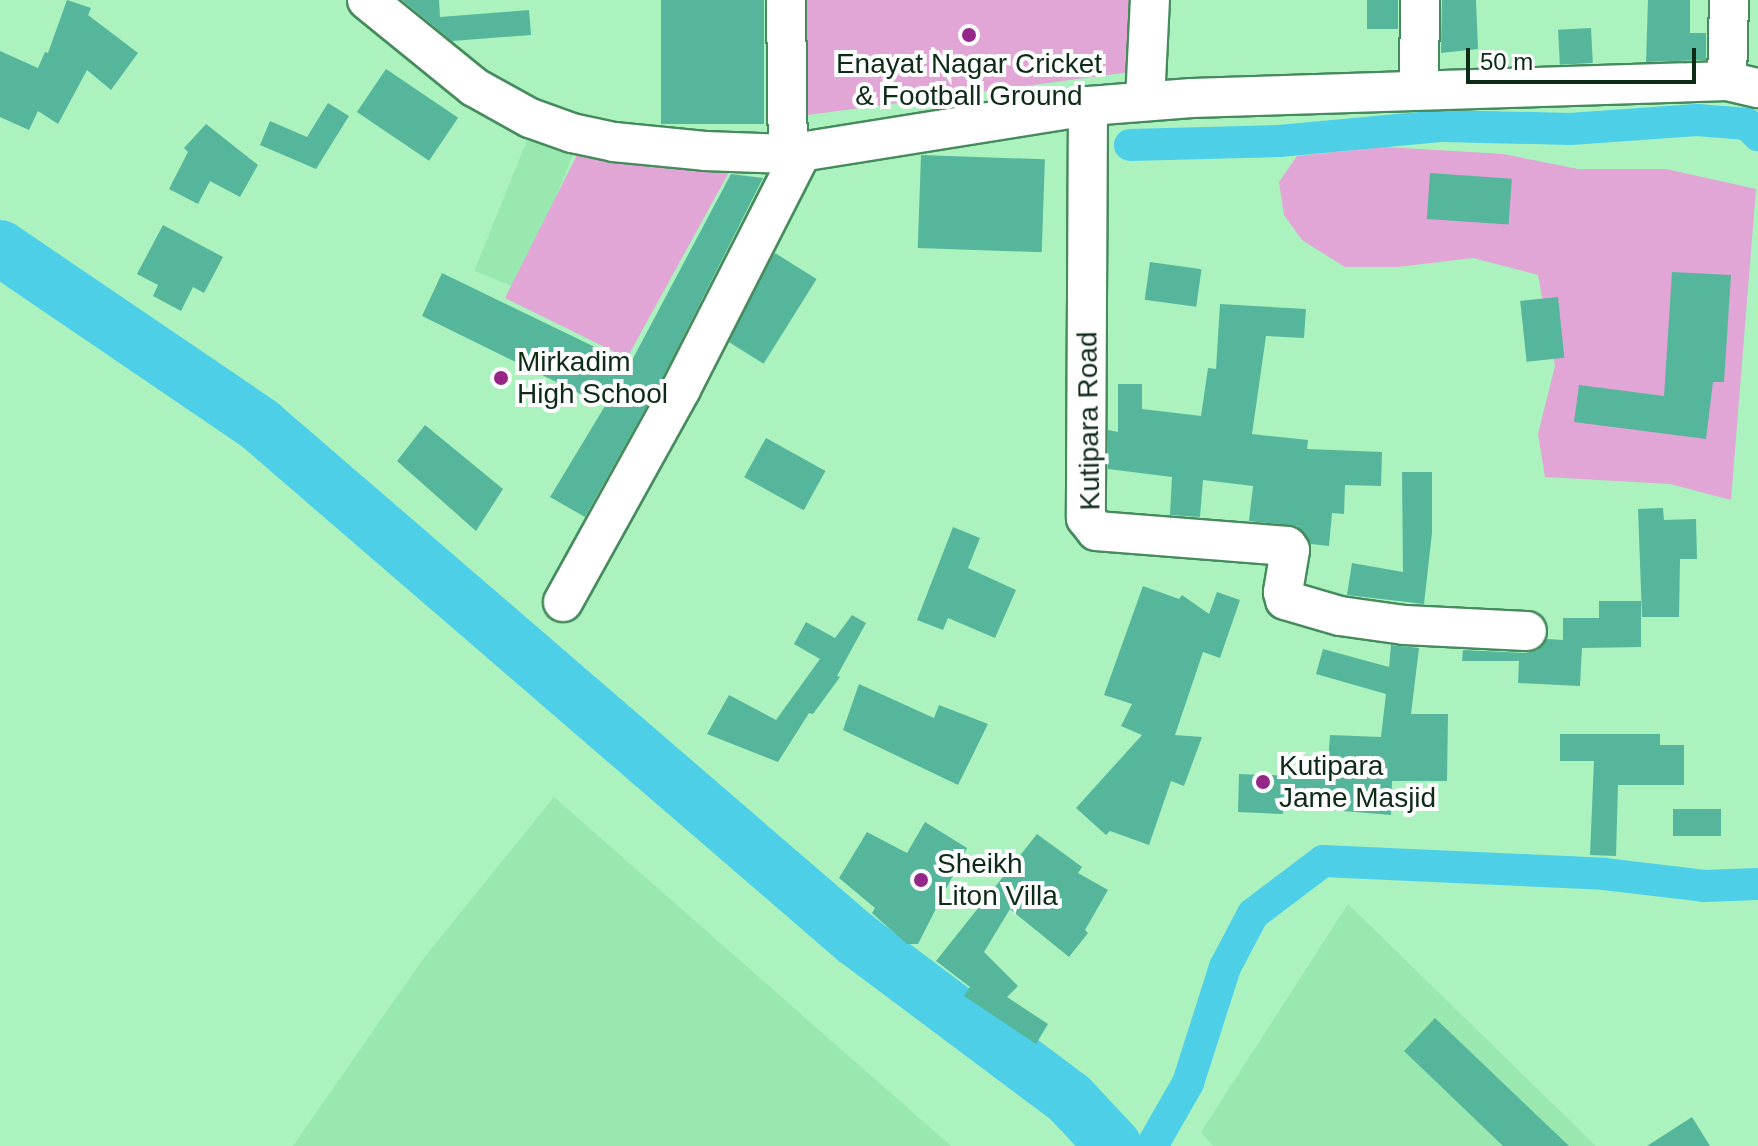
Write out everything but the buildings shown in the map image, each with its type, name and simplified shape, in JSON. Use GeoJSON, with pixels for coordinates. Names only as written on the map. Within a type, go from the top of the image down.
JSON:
{"type":"FeatureCollection","features":[{"type":"Feature","properties":{"kind":"street"},"geometry":{"type":"LineString","coordinates":[[367,0],[474,87],[530,118],[572,133],[614,142],[794,154],[1088,106],[1145,101],[1419,89],[1743,85],[1729,0]]}},
{"type":"Feature","properties":{"kind":"street"},"geometry":{"type":"LineString","coordinates":[[563,602],[681,389],[794,154],[786,0]]}},
{"type":"Feature","properties":{"kind":"street"},"geometry":{"type":"LineString","coordinates":[[1145,101],[1150,0]]}},
{"type":"Feature","properties":{"kind":"street"},"geometry":{"type":"LineString","coordinates":[[1419,89],[1420,0]]}},
{"type":"Feature","properties":{"kind":"street","name":"Kutipara Road"},"geometry":{"type":"LineString","coordinates":[[1088,106],[1086,518],[1096,531],[1287,546],[1290,550],[1283,592],[1285,600],[1340,616],[1404,625],[1527,631]]}},
{"type":"Feature","properties":{"kind":"shaded area","name":"Enayat Nagar Cricket & Football Ground"},"geometry":{"type":"Polygon","coordinates":[[[794,0],[1143,0],[1145,70],[793,117],[794,0]]]}},
{"type":"Feature","properties":{"kind":"shaded area"},"geometry":{"type":"Polygon","coordinates":[[[532,128],[577,146],[519,289],[474,271],[532,128]]]}},
{"type":"Feature","properties":{"kind":"shaded area"},"geometry":{"type":"Polygon","coordinates":[[[1385,147],[1503,154],[1578,169],[1666,169],[1756,189],[1731,500],[1670,484],[1545,477],[1538,434],[1555,366],[1538,275],[1473,258],[1398,267],[1345,267],[1302,240],[1284,215],[1279,182],[1297,156],[1385,147]]]}},
{"type":"Feature","properties":{"kind":"shaded area"},"geometry":{"type":"Polygon","coordinates":[[[579,151],[734,163],[627,358],[505,298],[579,151]]]}},
{"type":"Feature","properties":{"kind":"shaded area"},"geometry":{"type":"Polygon","coordinates":[[[554,797],[951,1146],[293,1146],[423,959],[554,797]]]}},
{"type":"Feature","properties":{"kind":"shaded area"},"geometry":{"type":"Polygon","coordinates":[[[1348,904],[1596,1146],[1213,1146],[1201,1132],[1348,904]]]}},
{"type":"Feature","properties":{"kind":"waterway"},"geometry":{"type":"LineString","coordinates":[[1130,145],[1279,141],[1442,126],[1570,129],[1697,120],[1747,124],[1758,135]]}},
{"type":"Feature","properties":{"kind":"waterway"},"geometry":{"type":"LineString","coordinates":[[0,248],[260,425],[855,938],[1070,1099],[1114,1146]]}},
{"type":"Feature","properties":{"kind":"waterway"},"geometry":{"type":"LineString","coordinates":[[1152,1146],[1188,1083],[1225,967],[1253,914],[1323,861],[1604,874],[1704,886],[1758,884]]}},
{"type":"Feature","properties":{"kind":"place","name":"Enayat Nagar Cricket & Football Ground"},"geometry":{"type":"Point","coordinates":[969,35]}},
{"type":"Feature","properties":{"kind":"place","name":"Mirkadim High School"},"geometry":{"type":"Point","coordinates":[501,378]}},
{"type":"Feature","properties":{"kind":"place","name":"Kutipara Jame Masjid"},"geometry":{"type":"Point","coordinates":[1263,782]}},
{"type":"Feature","properties":{"kind":"place","name":"Sheikh Liton Villa"},"geometry":{"type":"Point","coordinates":[921,880]}}]}
